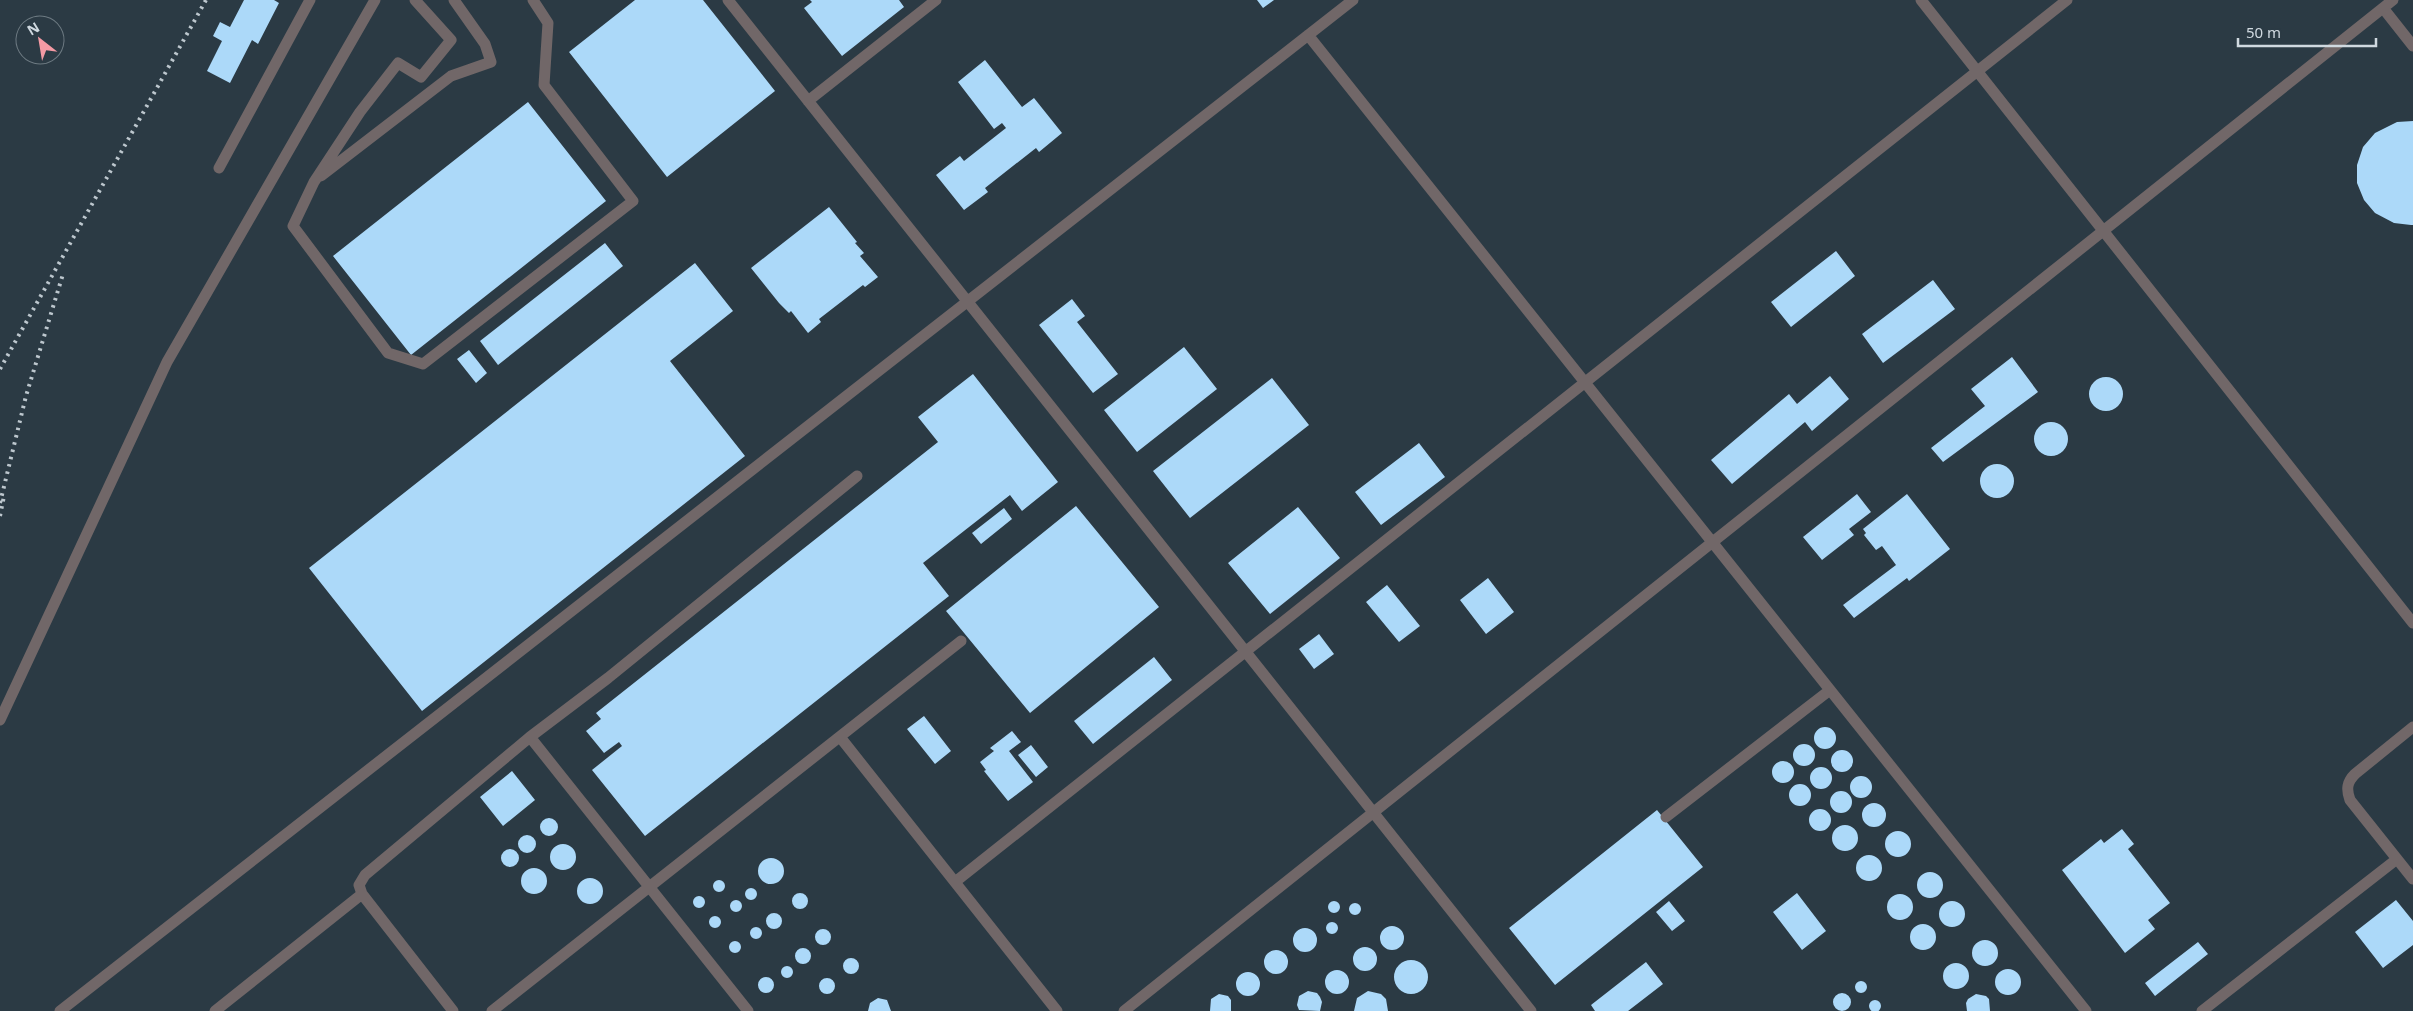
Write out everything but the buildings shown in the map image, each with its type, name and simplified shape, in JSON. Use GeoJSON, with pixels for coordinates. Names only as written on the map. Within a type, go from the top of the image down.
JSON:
{"type":"FeatureCollection","features":[{"type":"Feature","properties":{"kind":"lane"},"geometry":{"type":"LineString","coordinates":[[219,168],[310,0]]}},
{"type":"Feature","properties":{"kind":"lane"},"geometry":{"type":"LineString","coordinates":[[0,720],[167,362],[375,0]]}},
{"type":"Feature","properties":{"kind":"lane"},"geometry":{"type":"LineString","coordinates":[[416,0],[451,40],[421,77],[398,64],[360,112],[314,182],[293,226],[388,353],[423,364],[633,201],[544,85],[548,24],[533,0]]}},
{"type":"Feature","properties":{"kind":"lane"},"geometry":{"type":"LineString","coordinates":[[314,182],[451,76],[492,62],[485,44],[454,0]]}},
{"type":"Feature","properties":{"kind":"lane"},"geometry":{"type":"LineString","coordinates":[[728,0],[1531,1011]]}},
{"type":"Feature","properties":{"kind":"lane"},"geometry":{"type":"LineString","coordinates":[[808,101],[936,0]]}},
{"type":"Feature","properties":{"kind":"lane"},"geometry":{"type":"LineString","coordinates":[[60,1011],[1353,0]]}},
{"type":"Feature","properties":{"kind":"lane"},"geometry":{"type":"LineString","coordinates":[[1921,0],[2413,623]]}},
{"type":"Feature","properties":{"kind":"lane"},"geometry":{"type":"LineString","coordinates":[[955,882],[2067,0]]}},
{"type":"Feature","properties":{"kind":"lane"},"geometry":{"type":"LineString","coordinates":[[1124,1011],[2393,0]]}},
{"type":"Feature","properties":{"kind":"lane"},"geometry":{"type":"LineString","coordinates":[[2383,8],[2413,46]]}},
{"type":"Feature","properties":{"kind":"lane"},"geometry":{"type":"LineString","coordinates":[[1308,35],[2086,1011]]}},
{"type":"Feature","properties":{"kind":"lane"},"geometry":{"type":"LineString","coordinates":[[454,1011],[362,894],[360,885],[365,875],[530,737],[608,678],[857,476]]}},
{"type":"Feature","properties":{"kind":"lane"},"geometry":{"type":"LineString","coordinates":[[492,1011],[961,640]]}},
{"type":"Feature","properties":{"kind":"lane"},"geometry":{"type":"LineString","coordinates":[[1666,817],[1830,690]]}},
{"type":"Feature","properties":{"kind":"lane"},"geometry":{"type":"LineString","coordinates":[[2413,727],[2355,774],[2349,780],[2347,788],[2350,800],[2413,879]]}},
{"type":"Feature","properties":{"kind":"lane"},"geometry":{"type":"LineString","coordinates":[[530,737],[748,1011]]}},
{"type":"Feature","properties":{"kind":"lane"},"geometry":{"type":"LineString","coordinates":[[840,737],[1057,1011]]}},
{"type":"Feature","properties":{"kind":"lane"},"geometry":{"type":"LineString","coordinates":[[2202,1011],[2397,859]]}},
{"type":"Feature","properties":{"kind":"lane"},"geometry":{"type":"LineString","coordinates":[[215,1011],[362,894]]}},
{"type":"Feature","properties":{"kind":"railway"},"geometry":{"type":"LineString","coordinates":[[0,369],[206,0]]}},
{"type":"Feature","properties":{"kind":"railway"},"geometry":{"type":"LineString","coordinates":[[0,503],[26,396],[63,274]]}},
{"type":"Feature","properties":{"kind":"railway"},"geometry":{"type":"LineString","coordinates":[[0,516],[4,496]]}}]}
